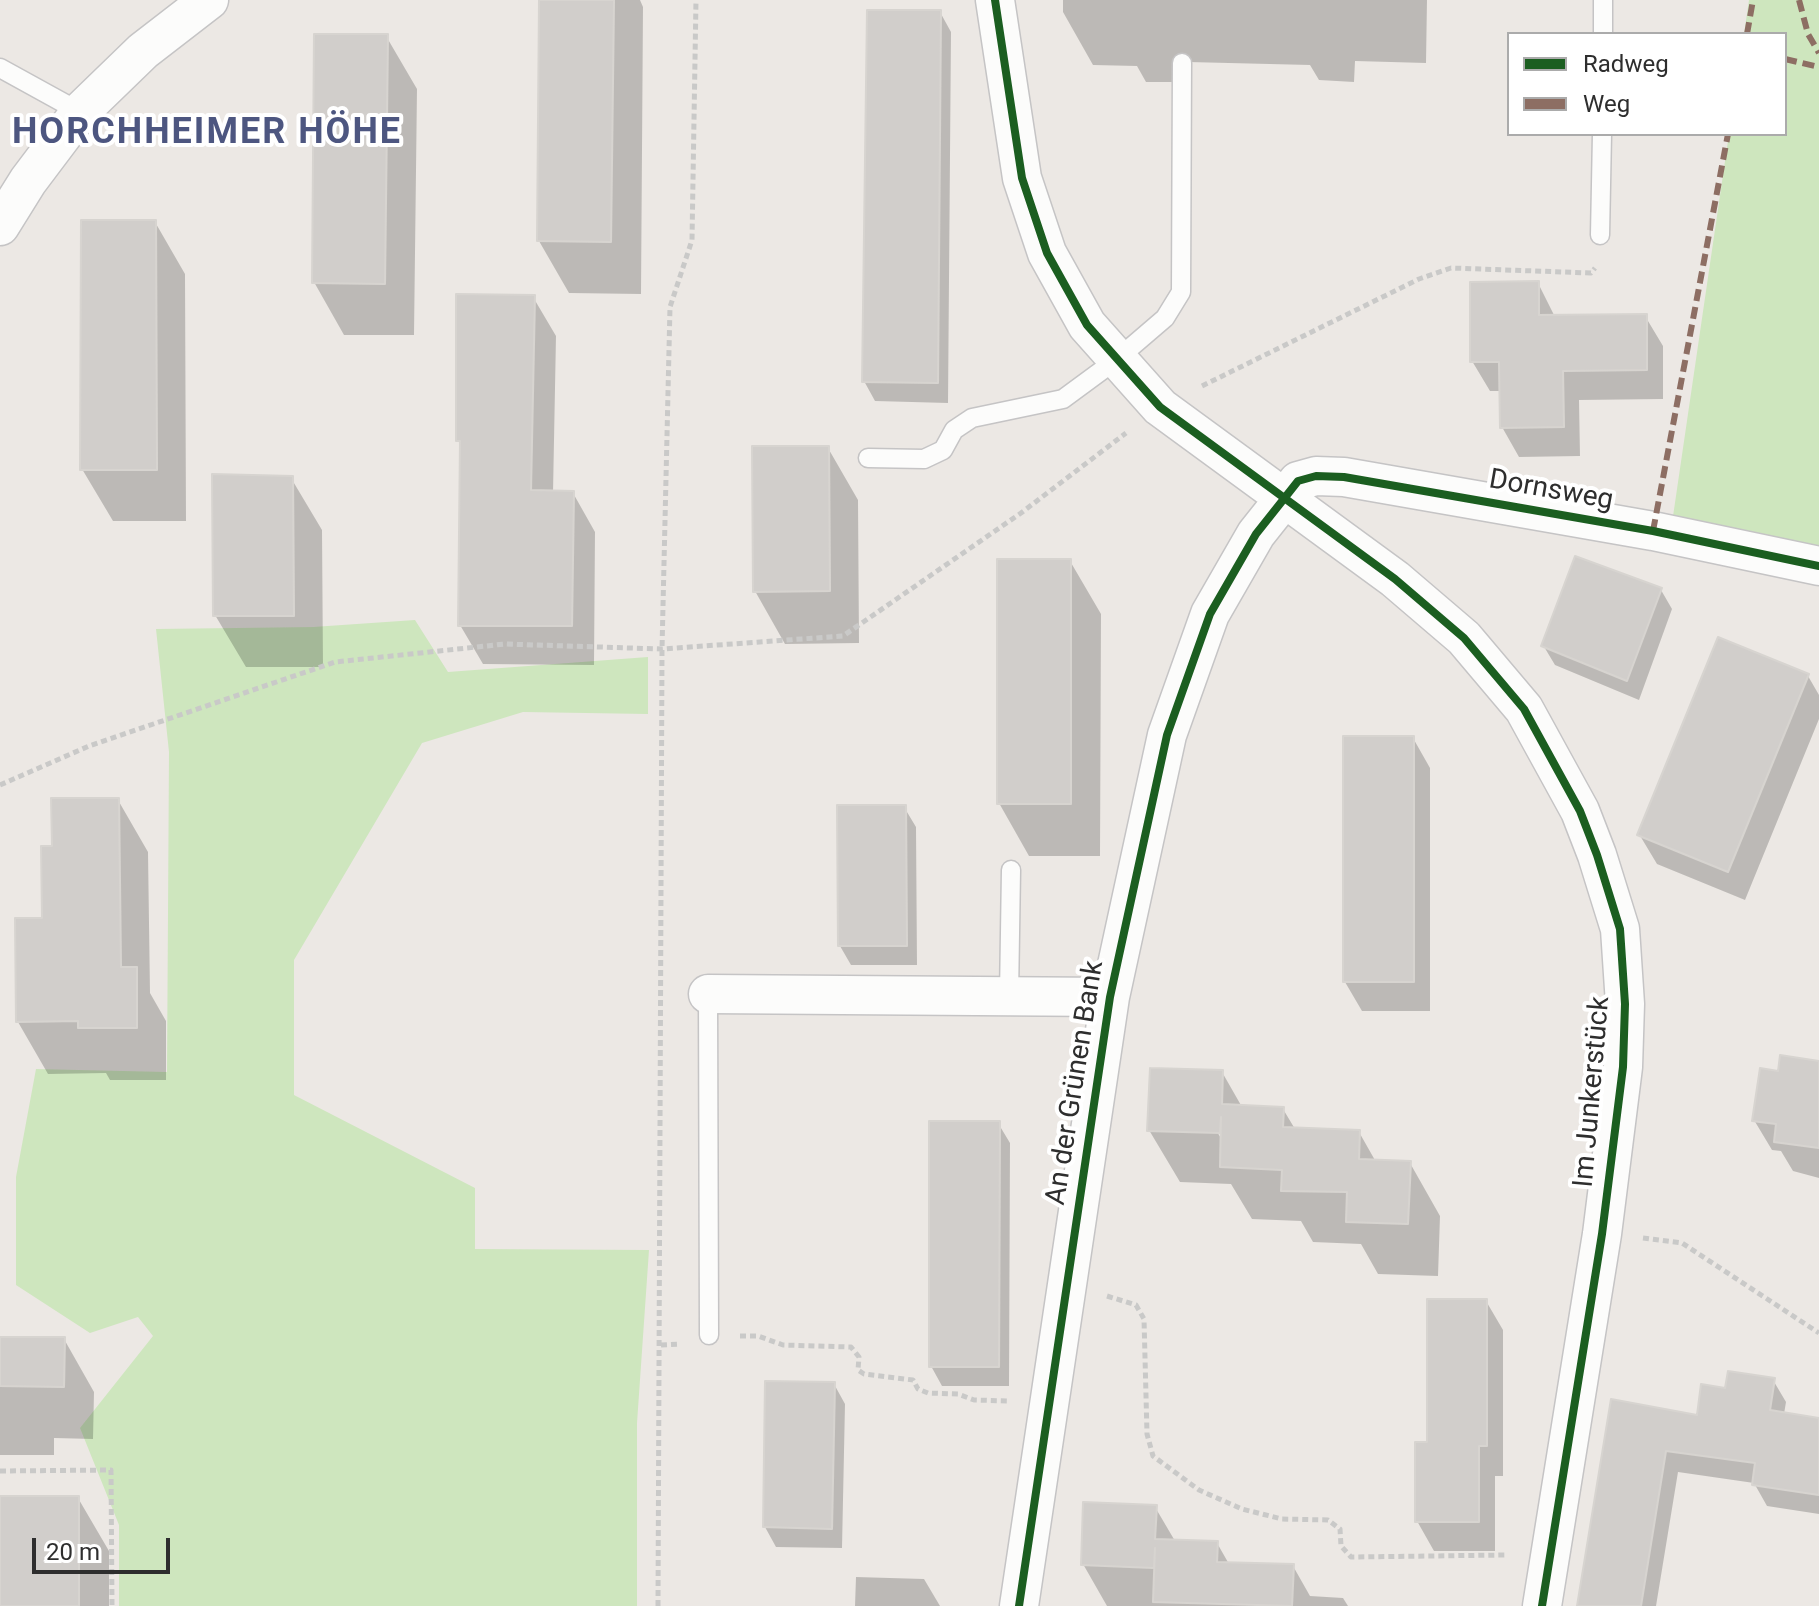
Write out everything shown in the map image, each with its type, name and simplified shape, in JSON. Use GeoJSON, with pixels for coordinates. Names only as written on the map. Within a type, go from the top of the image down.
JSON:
{"type":"FeatureCollection","features":[{"type":"Feature","properties":{"kind":"street"},"geometry":{"type":"LineString","coordinates":[[0,226],[28,181],[80,112],[143,51],[209,0]]}},
{"type":"Feature","properties":{"kind":"street","name":"Im Junkerstück"},"geometry":{"type":"LineString","coordinates":[[995,0],[1012,134],[1035,220],[1065,289],[1116,360],[1160,407],[1283,500],[1395,579],[1464,638],[1524,709],[1580,811],[1597,855],[1620,929],[1624,992],[1623,1067],[1602,1234],[1542,1606]]}},
{"type":"Feature","properties":{"kind":"street","name":"Dornsweg"},"geometry":{"type":"LineString","coordinates":[[1283,500],[1298,481],[1316,476],[1344,477],[1653,531],[1819,566]]}},
{"type":"Feature","properties":{"kind":"street","name":"An der Grünen Bank"},"geometry":{"type":"LineString","coordinates":[[1019,1606],[1110,997],[1167,735],[1210,614],[1232,573],[1283,500]]}},
{"type":"Feature","properties":{"kind":"street","name":"An der Grünen Bank"},"geometry":{"type":"LineString","coordinates":[[708,994],[1110,997]]}},
{"type":"Feature","properties":{"kind":"lane"},"geometry":{"type":"LineString","coordinates":[[1603,0],[1603,32]]}},
{"type":"Feature","properties":{"kind":"lane"},"geometry":{"type":"LineString","coordinates":[[868,458],[924,459],[943,450],[954,430],[972,418],[1063,399],[1116,360],[1165,318],[1181,292],[1182,63]]}},
{"type":"Feature","properties":{"kind":"lane"},"geometry":{"type":"LineString","coordinates":[[0,68],[80,112]]}},
{"type":"Feature","properties":{"kind":"lane"},"geometry":{"type":"LineString","coordinates":[[1600,235],[1602,136]]}},
{"type":"Feature","properties":{"kind":"lane"},"geometry":{"type":"LineString","coordinates":[[1009,996],[1011,870]]}},
{"type":"Feature","properties":{"kind":"lane","name":"An der Grünen Bank"},"geometry":{"type":"LineString","coordinates":[[708,994],[709,1335]]}},
{"type":"Feature","properties":{"kind":"path"},"geometry":{"type":"LineString","coordinates":[[658,1606],[662,649],[670,307],[692,240],[696,0]]}},
{"type":"Feature","properties":{"kind":"path"},"geometry":{"type":"LineString","coordinates":[[0,785],[89,746],[335,662],[505,644],[662,649],[843,636],[1021,513],[1160,407],[1419,279],[1451,268],[1591,273],[1600,262],[1600,235]]}},
{"type":"Feature","properties":{"kind":"path"},"geometry":{"type":"LineString","coordinates":[[1602,1234],[1682,1243],[1819,1333]]}},
{"type":"Feature","properties":{"kind":"path"},"geometry":{"type":"LineString","coordinates":[[1067,1284],[1136,1305],[1144,1319],[1147,1434],[1153,1456],[1199,1490],[1242,1509],[1282,1519],[1328,1520],[1340,1529],[1341,1546],[1351,1557],[1550,1555]]}},
{"type":"Feature","properties":{"kind":"path"},"geometry":{"type":"LineString","coordinates":[[661,1345],[685,1344],[709,1335],[758,1336],[783,1345],[851,1347],[859,1357],[858,1370],[864,1374],[913,1380],[918,1389],[928,1393],[958,1394],[974,1400],[1050,1402]]}},
{"type":"Feature","properties":{"kind":"path"},"geometry":{"type":"LineString","coordinates":[[0,1471],[111,1470],[112,1606]]}},
{"type":"Feature","properties":{"kind":"green space"},"geometry":{"type":"Polygon","coordinates":[[[1749,0],[1819,0],[1819,573],[1671,530],[1729,136],[1787,136],[1787,32],[1744,32],[1749,0]]]}},
{"type":"Feature","properties":{"kind":"green space"},"geometry":{"type":"Polygon","coordinates":[[[415,620],[448,672],[648,657],[648,714],[523,712],[422,743],[294,960],[294,1095],[475,1188],[475,1249],[649,1250],[637,1423],[637,1606],[119,1606],[119,1525],[80,1428],[153,1336],[138,1317],[90,1333],[16,1285],[16,1177],[36,1069],[167,1072],[169,752],[156,629],[313,627],[415,620]]]}},
{"type":"Feature","properties":{"kind":"building"},"geometry":{"type":"Polygon","coordinates":[[[539,0],[614,0],[611,242],[537,241],[539,0]]]}},
{"type":"Feature","properties":{"kind":"building"},"geometry":{"type":"Polygon","coordinates":[[[867,10],[941,10],[938,383],[862,382],[867,10]]]}},
{"type":"Feature","properties":{"kind":"building"},"geometry":{"type":"Polygon","coordinates":[[[314,34],[388,34],[385,284],[312,283],[314,34]]]}},
{"type":"Feature","properties":{"kind":"building"},"geometry":{"type":"Polygon","coordinates":[[[81,220],[156,220],[157,470],[80,470],[81,220]]]}},
{"type":"Feature","properties":{"kind":"building"},"geometry":{"type":"Polygon","coordinates":[[[1539,281],[1539,315],[1647,314],[1647,370],[1563,371],[1564,427],[1500,428],[1499,362],[1470,362],[1470,282],[1539,281]]]}},
{"type":"Feature","properties":{"kind":"building"},"geometry":{"type":"Polygon","coordinates":[[[456,294],[535,295],[531,490],[574,491],[572,626],[458,626],[460,441],[456,441],[456,294]]]}},
{"type":"Feature","properties":{"kind":"building"},"geometry":{"type":"Polygon","coordinates":[[[752,446],[829,446],[830,591],[753,592],[752,446]]]}},
{"type":"Feature","properties":{"kind":"building"},"geometry":{"type":"Polygon","coordinates":[[[212,474],[293,476],[294,616],[213,616],[212,474]]]}},
{"type":"Feature","properties":{"kind":"building"},"geometry":{"type":"Polygon","coordinates":[[[1575,556],[1662,588],[1627,681],[1541,646],[1575,556]]]}},
{"type":"Feature","properties":{"kind":"building"},"geometry":{"type":"Polygon","coordinates":[[[997,559],[1071,559],[1071,804],[997,804],[997,559]]]}},
{"type":"Feature","properties":{"kind":"building"},"geometry":{"type":"Polygon","coordinates":[[[1718,637],[1809,674],[1728,872],[1637,835],[1718,637]]]}},
{"type":"Feature","properties":{"kind":"building"},"geometry":{"type":"Polygon","coordinates":[[[1343,736],[1414,736],[1414,982],[1343,982],[1343,736]]]}},
{"type":"Feature","properties":{"kind":"building"},"geometry":{"type":"Polygon","coordinates":[[[51,798],[119,798],[121,967],[137,967],[137,1028],[78,1028],[78,1021],[16,1022],[15,918],[42,918],[41,846],[52,846],[51,798]]]}},
{"type":"Feature","properties":{"kind":"building"},"geometry":{"type":"Polygon","coordinates":[[[837,805],[906,805],[907,946],[838,946],[837,805]]]}},
{"type":"Feature","properties":{"kind":"building"},"geometry":{"type":"Polygon","coordinates":[[[1780,1055],[1819,1061],[1819,1148],[1774,1142],[1776,1124],[1752,1121],[1760,1068],[1778,1071],[1780,1055]]]}},
{"type":"Feature","properties":{"kind":"building"},"geometry":{"type":"Polygon","coordinates":[[[1150,1068],[1223,1070],[1222,1104],[1284,1107],[1283,1127],[1360,1130],[1359,1159],[1411,1161],[1408,1224],[1346,1222],[1347,1192],[1281,1191],[1282,1170],[1220,1167],[1221,1117],[1220,1133],[1147,1131],[1150,1068]]]}},
{"type":"Feature","properties":{"kind":"building"},"geometry":{"type":"Polygon","coordinates":[[[929,1121],[1000,1121],[999,1367],[929,1367],[929,1121]]]}},
{"type":"Feature","properties":{"kind":"building"},"geometry":{"type":"Polygon","coordinates":[[[1427,1299],[1487,1299],[1487,1446],[1479,1446],[1479,1522],[1415,1522],[1415,1442],[1427,1442],[1427,1299]]]}},
{"type":"Feature","properties":{"kind":"building"},"geometry":{"type":"Polygon","coordinates":[[[0,1337],[65,1337],[64,1387],[0,1386],[0,1337]]]}},
{"type":"Feature","properties":{"kind":"building"},"geometry":{"type":"Polygon","coordinates":[[[1728,1371],[1775,1378],[1770,1410],[1819,1418],[1819,1495],[1752,1485],[1755,1463],[1666,1451],[1641,1606],[1577,1606],[1611,1399],[1697,1415],[1701,1384],[1725,1388],[1728,1371]]]}},
{"type":"Feature","properties":{"kind":"building"},"geometry":{"type":"Polygon","coordinates":[[[765,1381],[835,1382],[832,1529],[763,1527],[765,1381]]]}},
{"type":"Feature","properties":{"kind":"building"},"geometry":{"type":"Polygon","coordinates":[[[0,1496],[79,1496],[79,1606],[0,1606],[0,1496]]]}},
{"type":"Feature","properties":{"kind":"building"},"geometry":{"type":"Polygon","coordinates":[[[1083,1502],[1157,1505],[1155,1539],[1218,1541],[1217,1562],[1294,1564],[1292,1606],[1153,1602],[1155,1548],[1154,1568],[1081,1565],[1083,1502]]]}},
{"type":"Feature","properties":{"kind":"marked path"},"geometry":{"type":"LineString","coordinates":[[1747,32],[1753,0]]}},
{"type":"Feature","properties":{"kind":"marked path"},"geometry":{"type":"LineString","coordinates":[[1799,0],[1808,34],[1819,53]]}},
{"type":"Feature","properties":{"kind":"marked path"},"geometry":{"type":"LineString","coordinates":[[1787,59],[1819,67]]}},
{"type":"Feature","properties":{"kind":"marked path"},"geometry":{"type":"LineString","coordinates":[[1653,531],[1728,136]]}},
{"type":"Feature","properties":{"kind":"cycle path"},"geometry":{"type":"LineString","coordinates":[[995,0],[1022,178],[1047,253],[1087,325],[1160,407],[1395,579],[1464,638],[1524,709],[1580,811],[1597,855],[1620,929],[1625,1004],[1623,1067],[1602,1234],[1542,1606]]}},
{"type":"Feature","properties":{"kind":"cycle path"},"geometry":{"type":"LineString","coordinates":[[1019,1606],[1110,997],[1167,735],[1210,614],[1256,534],[1298,481],[1316,476],[1344,477],[1653,531],[1819,566]]}},
{"type":"Feature","properties":{"kind":"district","name":"HORCHHEIMER HÖHE"},"geometry":{"type":"Point","coordinates":[207,134]}}]}
